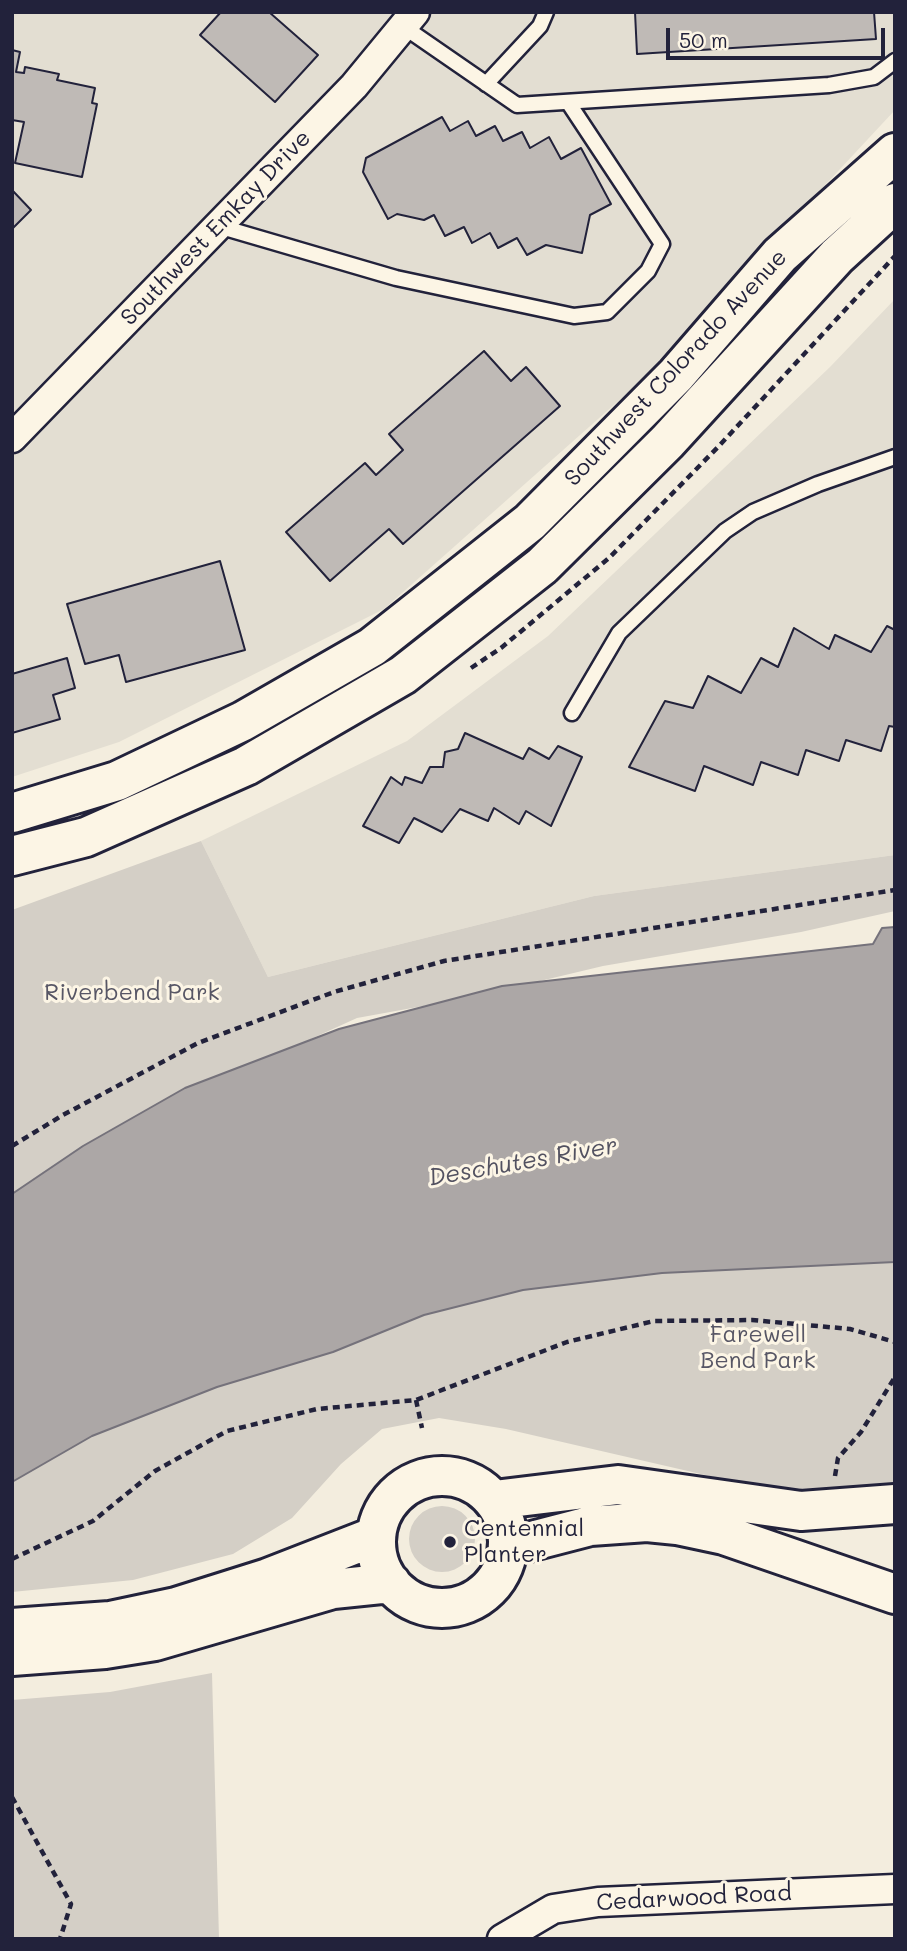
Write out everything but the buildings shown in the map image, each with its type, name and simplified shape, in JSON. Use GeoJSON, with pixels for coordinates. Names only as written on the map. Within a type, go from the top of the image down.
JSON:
{"type":"FeatureCollection","features":[{"type":"Feature","properties":{"kind":"main road","name":"Southwest Colorado Avenue"},"geometry":{"type":"LineString","coordinates":[[12,813],[117,781],[243,721],[372,647],[530,522],[676,375],[780,255],[895,153]]}},
{"type":"Feature","properties":{"kind":"main road","name":"Southwest Colorado Avenue"},"geometry":{"type":"LineString","coordinates":[[12,856],[86,836],[246,766],[403,675],[542,566],[667,442],[837,256],[895,203]]}},
{"type":"Feature","properties":{"kind":"main road"},"geometry":{"type":"LineString","coordinates":[[433,1476],[456,1477],[477,1485],[494,1500],[503,1514],[509,1547],[503,1569],[490,1587],[472,1601],[451,1607],[429,1606],[408,1598],[391,1583],[377,1553],[376,1536],[382,1515],[394,1496],[412,1482],[433,1476]]}},
{"type":"Feature","properties":{"kind":"main road"},"geometry":{"type":"LineString","coordinates":[[494,1500],[618,1485],[801,1511],[895,1504]]}},
{"type":"Feature","properties":{"kind":"main road"},"geometry":{"type":"LineString","coordinates":[[509,1547],[590,1526],[647,1522],[677,1525],[724,1535],[895,1594]]}},
{"type":"Feature","properties":{"kind":"main road"},"geometry":{"type":"LineString","coordinates":[[12,1656],[107,1635],[176,1607],[268,1578],[376,1536]]}},
{"type":"Feature","properties":{"kind":"main road"},"geometry":{"type":"LineString","coordinates":[[12,1628],[155,1641],[333,1589],[391,1583]]}},
{"type":"Feature","properties":{"kind":"street","name":"Southwest Emkay Drive"},"geometry":{"type":"LineString","coordinates":[[12,438],[354,86],[409,20]]}},
{"type":"Feature","properties":{"kind":"street","name":"Cedarwood Road"},"geometry":{"type":"LineString","coordinates":[[502,1939],[553,1909],[598,1902],[895,1889]]}},
{"type":"Feature","properties":{"kind":"lane"},"geometry":{"type":"LineString","coordinates":[[486,84],[540,26],[546,12]]}},
{"type":"Feature","properties":{"kind":"lane"},"geometry":{"type":"LineString","coordinates":[[409,20],[486,84],[517,105],[829,85],[874,77],[895,61]]}},
{"type":"Feature","properties":{"kind":"lane"},"geometry":{"type":"LineString","coordinates":[[218,226],[396,278],[575,316],[607,312],[648,271],[662,244],[568,102]]}},
{"type":"Feature","properties":{"kind":"lane"},"geometry":{"type":"LineString","coordinates":[[572,713],[619,633],[725,531],[753,512],[818,484],[895,457]]}},
{"type":"Feature","properties":{"kind":"path"},"geometry":{"type":"LineString","coordinates":[[12,1146],[198,1043],[334,992],[444,961],[895,890]]}},
{"type":"Feature","properties":{"kind":"path"},"geometry":{"type":"LineString","coordinates":[[12,1559],[93,1521],[155,1471],[227,1431],[317,1409],[416,1399],[567,1342],[654,1321],[752,1320],[850,1329],[895,1342]]}},
{"type":"Feature","properties":{"kind":"path"},"geometry":{"type":"LineString","coordinates":[[834,1480],[838,1458],[861,1432],[895,1377]]}},
{"type":"Feature","properties":{"kind":"path"},"geometry":{"type":"LineString","coordinates":[[416,1399],[422,1428]]}},
{"type":"Feature","properties":{"kind":"path"},"geometry":{"type":"LineString","coordinates":[[12,1797],[71,1903],[60,1939]]}},
{"type":"Feature","properties":{"kind":"shaded area"},"geometry":{"type":"Polygon","coordinates":[[[12,12],[895,12],[895,110],[651,372],[384,609],[119,742],[12,777],[12,12]]]}},
{"type":"Feature","properties":{"kind":"shaded area"},"geometry":{"type":"Polygon","coordinates":[[[895,299],[895,855],[594,896],[268,977],[201,841],[407,741],[548,636],[830,367],[895,299]]]}},
{"type":"Feature","properties":{"kind":"green space","name":"Riverbend Park"},"geometry":{"type":"Polygon","coordinates":[[[201,841],[268,977],[594,896],[895,855],[895,911],[801,932],[603,966],[473,997],[357,1018],[249,1067],[12,1230],[12,910],[201,841]]]}},
{"type":"Feature","properties":{"kind":"green space","name":"Farewell Bend Park"},"geometry":{"type":"Polygon","coordinates":[[[895,1207],[895,1489],[796,1496],[506,1429],[439,1418],[382,1429],[341,1464],[292,1518],[233,1554],[133,1580],[12,1592],[12,1419],[200,1357],[895,1207]]]}},
{"type":"Feature","properties":{"kind":"green space"},"geometry":{"type":"Polygon","coordinates":[[[442,1506],[455,1509],[465,1516],[472,1526],[475,1539],[472,1552],[465,1562],[455,1569],[442,1572],[429,1569],[419,1562],[412,1552],[409,1539],[412,1526],[419,1516],[429,1509],[442,1506]]]}},
{"type":"Feature","properties":{"kind":"green space"},"geometry":{"type":"Polygon","coordinates":[[[212,1673],[219,1939],[12,1939],[12,1700],[110,1692],[212,1673]]]}},
{"type":"Feature","properties":{"kind":"water","name":"Deschutes River"},"geometry":{"type":"Polygon","coordinates":[[[895,927],[895,1262],[662,1273],[523,1290],[424,1315],[333,1352],[217,1387],[92,1436],[12,1482],[12,1194],[83,1146],[185,1088],[339,1029],[502,986],[873,944],[882,928],[895,927]]]}},
{"type":"Feature","properties":{"kind":"place","name":"Centennial Planter"},"geometry":{"type":"Point","coordinates":[450,1542]}}]}
